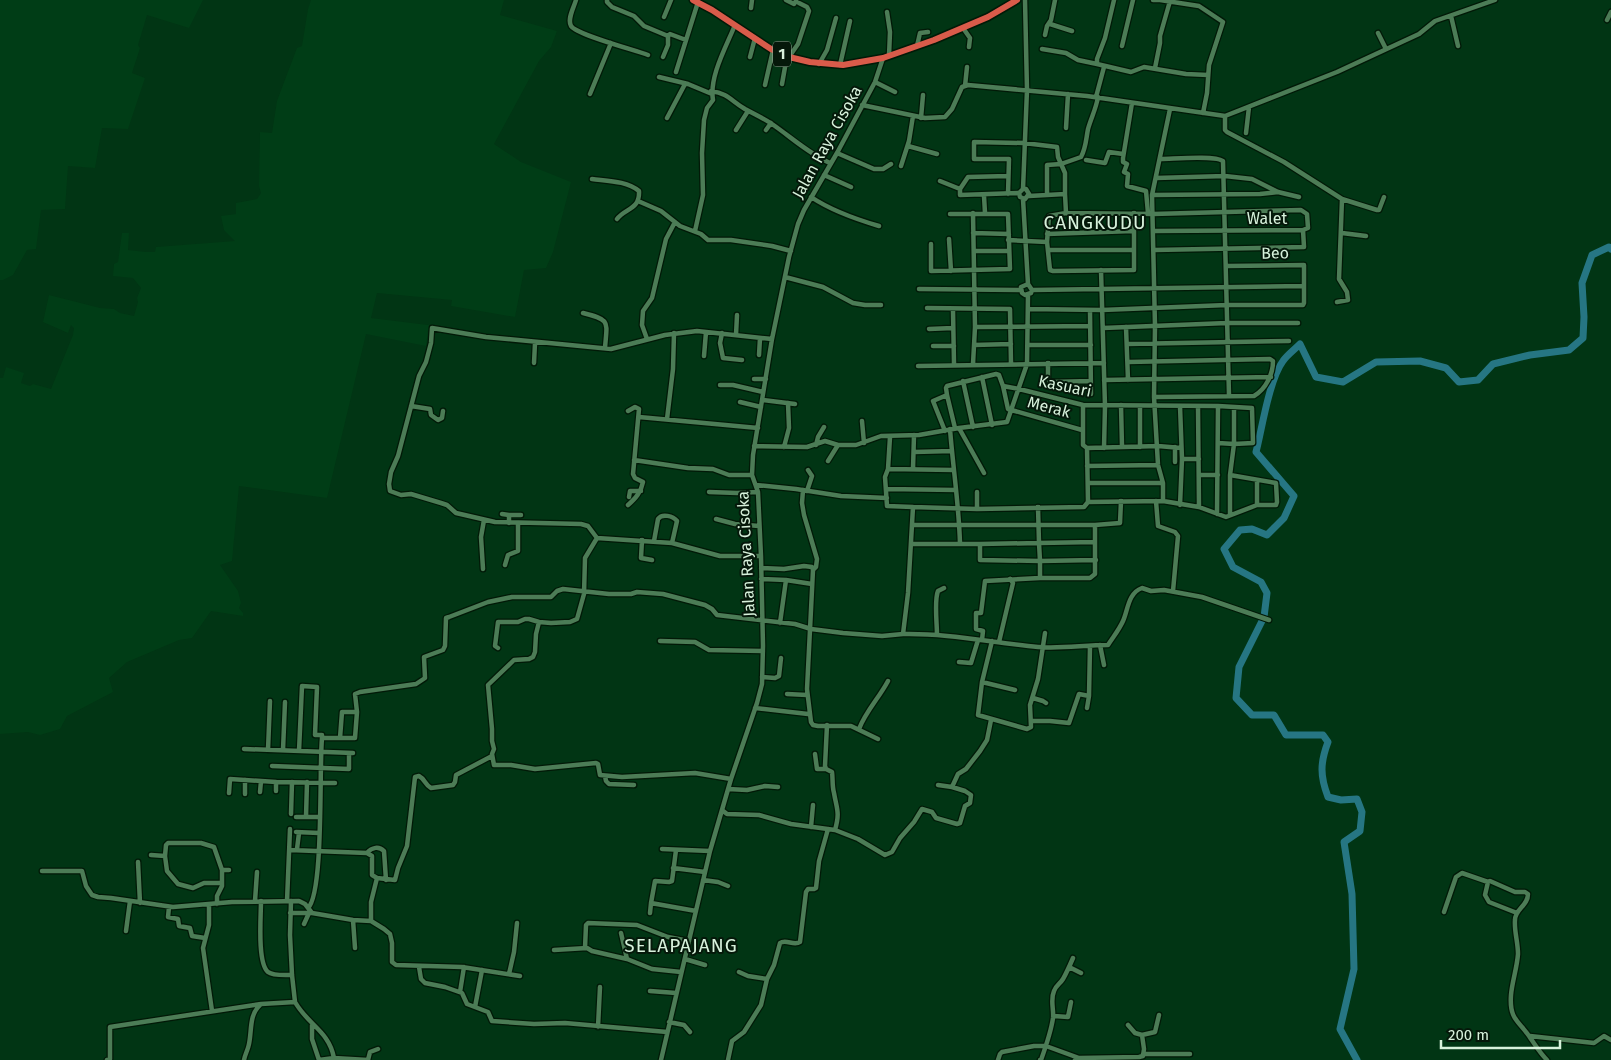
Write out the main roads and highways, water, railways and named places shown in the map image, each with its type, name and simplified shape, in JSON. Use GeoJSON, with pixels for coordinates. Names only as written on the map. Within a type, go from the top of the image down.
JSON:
{"type":"FeatureCollection","features":[{"type":"Feature","properties":{"kind":"highway","name":"1"},"geometry":{"type":"LineString","coordinates":[[696,1],[773,50],[788,57],[820,64],[851,65],[886,57],[963,28],[1017,0]]}},
{"type":"Feature","properties":{"kind":"waterway"},"geometry":{"type":"LineString","coordinates":[[1357,1060],[1340,1029],[1354,969],[1352,894],[1344,842],[1360,831],[1362,812],[1357,799],[1341,800],[1328,797],[1322,770],[1328,742],[1323,735],[1286,735],[1274,715],[1252,715],[1236,698],[1239,667],[1264,617],[1267,593],[1261,582],[1233,567],[1224,549],[1240,530],[1252,529],[1267,535],[1284,518],[1294,496],[1256,452],[1270,392],[1278,369],[1283,361],[1300,344],[1316,377],[1343,382],[1376,362],[1420,361],[1446,368],[1459,382],[1478,380],[1493,364],[1530,355],[1569,350],[1583,338],[1582,283],[1592,255],[1609,247],[1611,249]]}},
{"type":"Feature","properties":{"kind":"district","name":"CANGKUDU"},"geometry":{"type":"Point","coordinates":[1095,222]}},
{"type":"Feature","properties":{"kind":"district","name":"SELAPAJANG"},"geometry":{"type":"Point","coordinates":[681,945]}}]}
